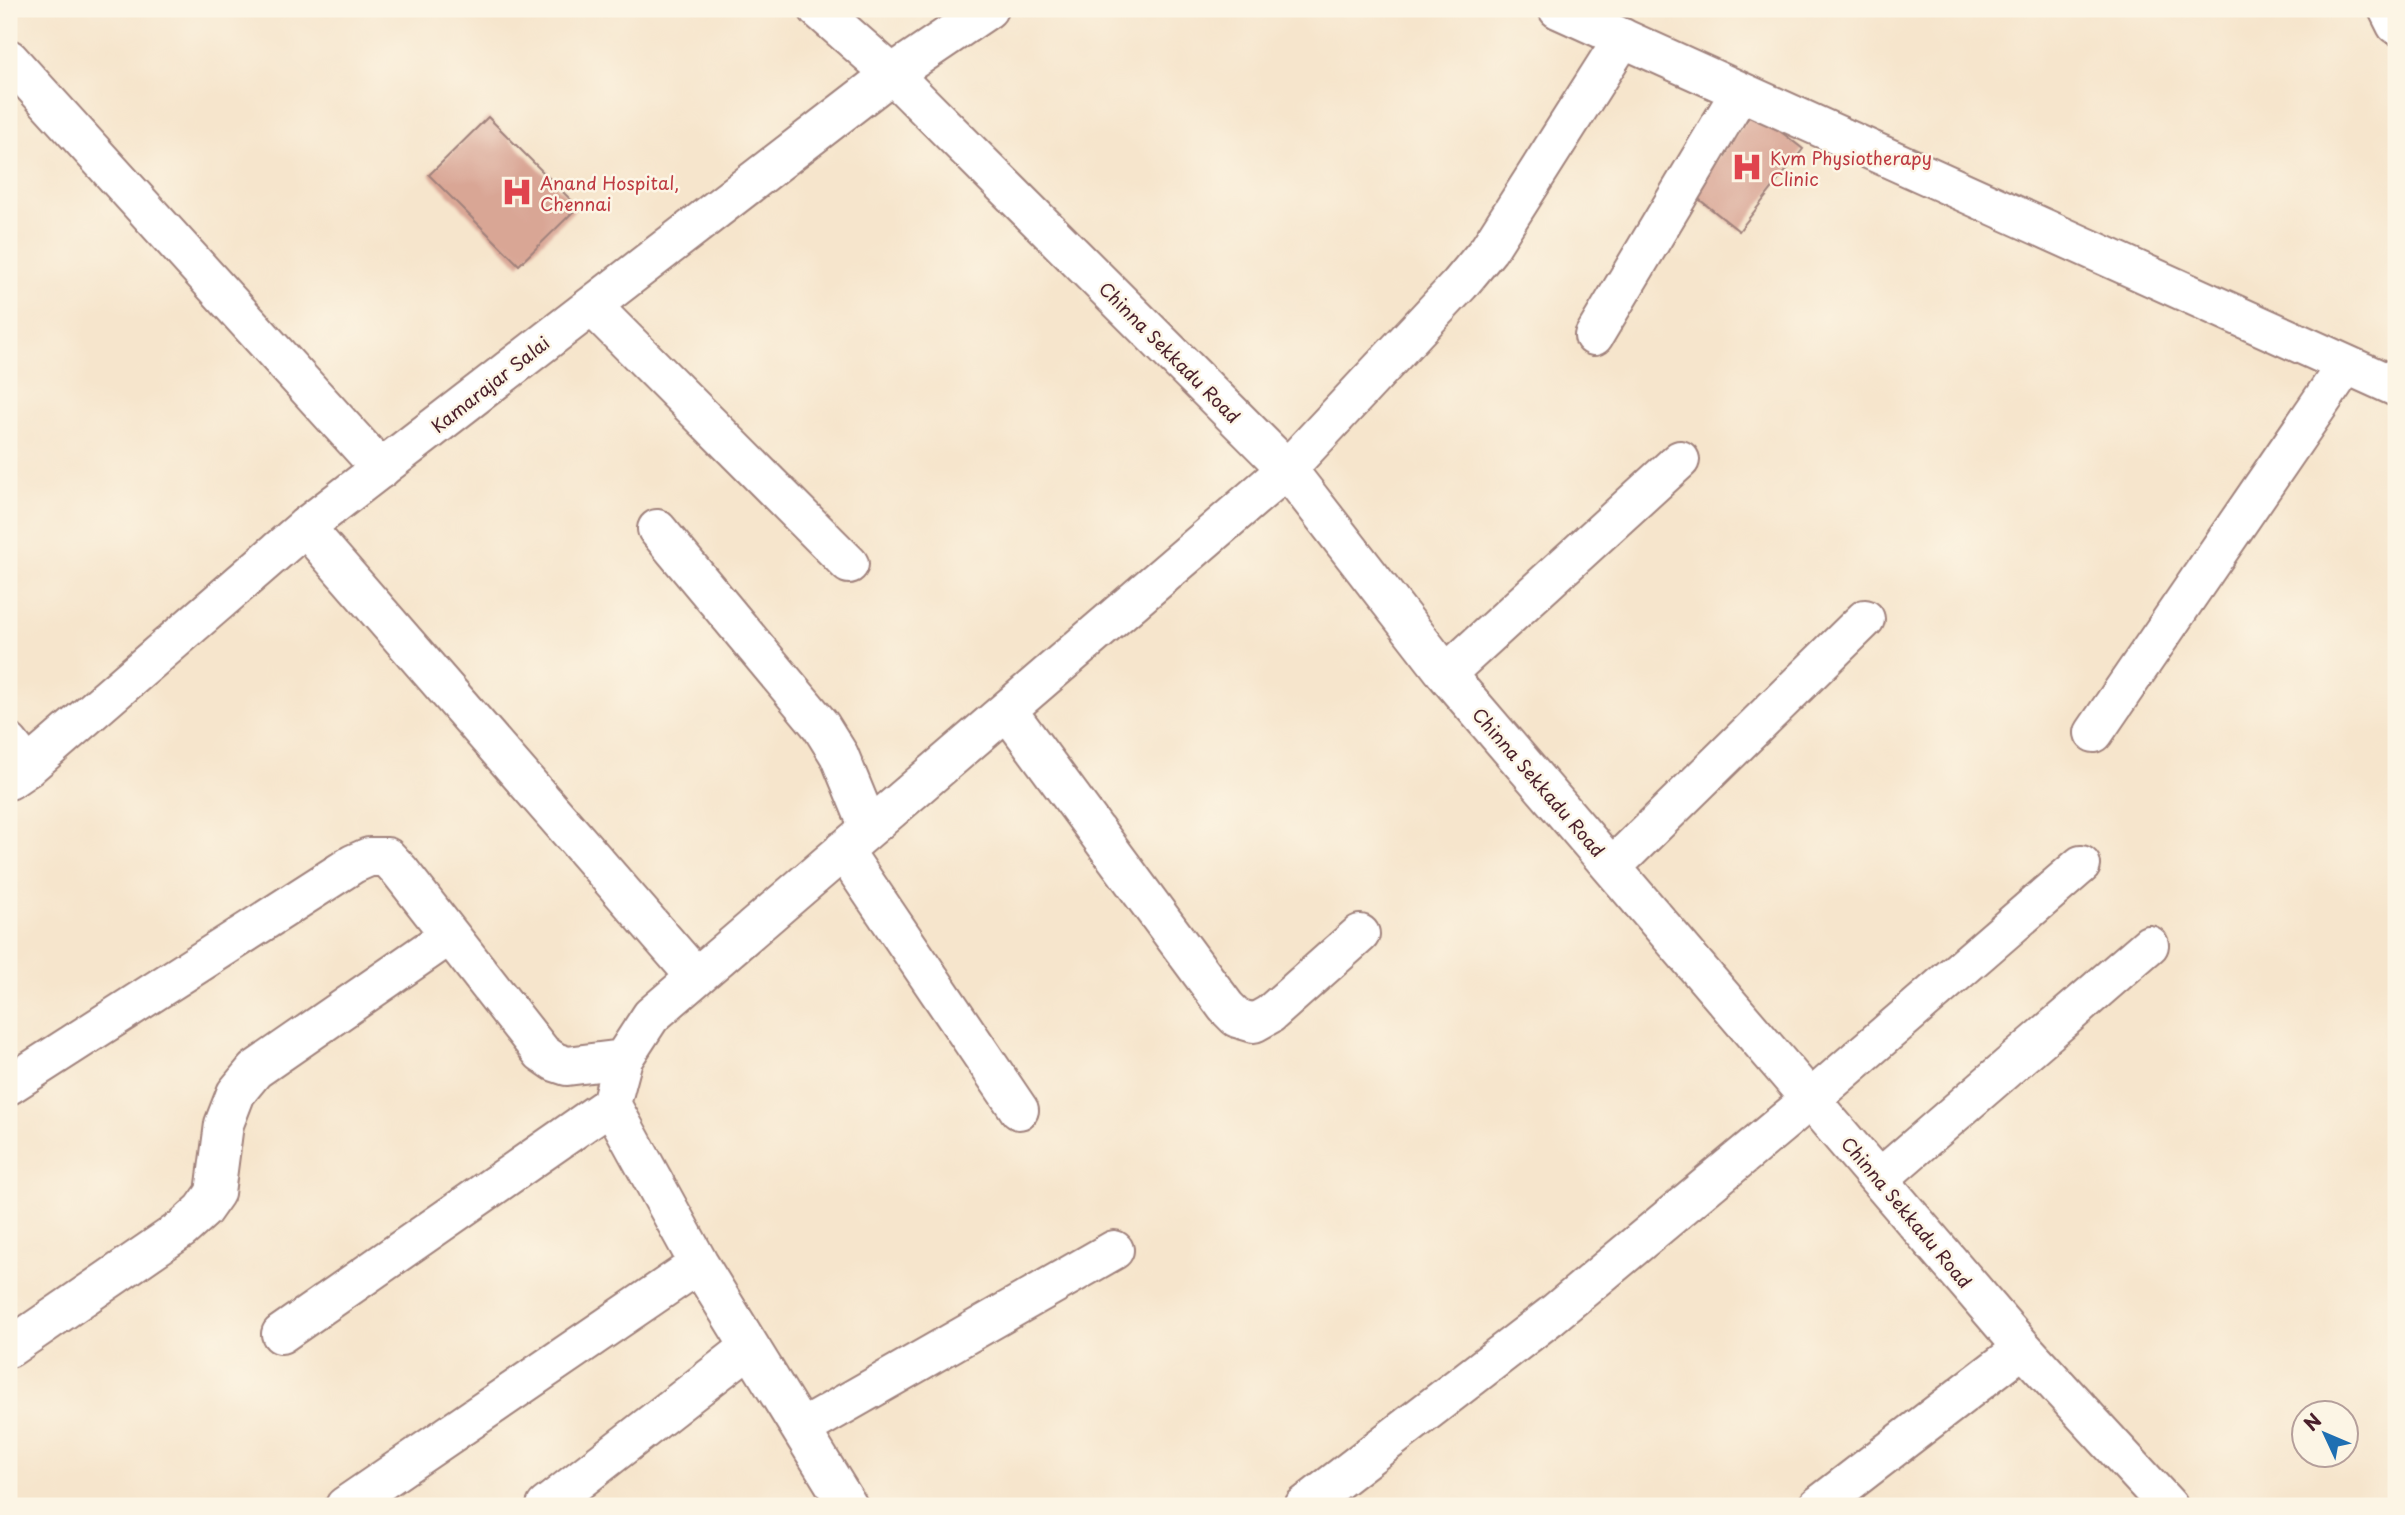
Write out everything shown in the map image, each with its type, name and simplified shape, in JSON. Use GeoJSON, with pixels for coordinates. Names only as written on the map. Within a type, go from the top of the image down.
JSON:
{"type":"FeatureCollection","features":[{"type":"Feature","properties":{"kind":"street","name":"Chinna Sekkadu Road"},"geometry":{"type":"LineString","coordinates":[[818,9],[892,74],[1287,469],[1446,674],[2023,1348],[2164,1505]]}},
{"type":"Feature","properties":{"kind":"street","name":"Kamarajar Salai"},"geometry":{"type":"LineString","coordinates":[[15,763],[381,468],[892,74],[988,9]]}},
{"type":"Feature","properties":{"kind":"street"},"geometry":{"type":"LineString","coordinates":[[1558,9],[2396,387]]}},
{"type":"Feature","properties":{"kind":"street"},"geometry":{"type":"LineString","coordinates":[[2388,9],[2396,25]]}},
{"type":"Feature","properties":{"kind":"street"},"geometry":{"type":"LineString","coordinates":[[281,1334],[611,1104],[624,1059],[651,1016],[1287,469],[1460,284],[1489,249],[1623,38]]}},
{"type":"Feature","properties":{"kind":"street"},"geometry":{"type":"LineString","coordinates":[[9,59],[381,468]]}},
{"type":"Feature","properties":{"kind":"street"},"geometry":{"type":"LineString","coordinates":[[1594,336],[1740,92]]}},
{"type":"Feature","properties":{"kind":"street"},"geometry":{"type":"LineString","coordinates":[[592,306],[849,564]]}},
{"type":"Feature","properties":{"kind":"street"},"geometry":{"type":"LineString","coordinates":[[2094,733],[2346,365]]}},
{"type":"Feature","properties":{"kind":"street"},"geometry":{"type":"LineString","coordinates":[[1446,674],[1680,460]]}},
{"type":"Feature","properties":{"kind":"street"},"geometry":{"type":"LineString","coordinates":[[305,527],[696,977]]}},
{"type":"Feature","properties":{"kind":"street"},"geometry":{"type":"LineString","coordinates":[[657,529],[821,726],[839,755],[856,839],[1019,1110]]}},
{"type":"Feature","properties":{"kind":"street"},"geometry":{"type":"LineString","coordinates":[[1612,867],[1865,619]]}},
{"type":"Feature","properties":{"kind":"street"},"geometry":{"type":"LineString","coordinates":[[1007,709],[1226,1007],[1237,1018],[1254,1023],[1270,1014],[1360,934]]}},
{"type":"Feature","properties":{"kind":"street"},"geometry":{"type":"LineString","coordinates":[[9,1085],[353,863],[369,857],[387,857],[542,1053],[567,1066],[624,1059]]}},
{"type":"Feature","properties":{"kind":"street"},"geometry":{"type":"LineString","coordinates":[[1304,1506],[1551,1315],[1811,1099],[2081,865]]}},
{"type":"Feature","properties":{"kind":"street"},"geometry":{"type":"LineString","coordinates":[[9,1348],[182,1229],[203,1210],[215,1193],[225,1124],[236,1093],[255,1070],[450,935]]}},
{"type":"Feature","properties":{"kind":"street"},"geometry":{"type":"LineString","coordinates":[[1879,1179],[2149,945]]}},
{"type":"Feature","properties":{"kind":"street"},"geometry":{"type":"LineString","coordinates":[[611,1104],[699,1264],[848,1506]]}},
{"type":"Feature","properties":{"kind":"street"},"geometry":{"type":"LineString","coordinates":[[801,1429],[1114,1250]]}},
{"type":"Feature","properties":{"kind":"street"},"geometry":{"type":"LineString","coordinates":[[345,1506],[699,1264]]}},
{"type":"Feature","properties":{"kind":"street"},"geometry":{"type":"LineString","coordinates":[[546,1506],[750,1347]]}},
{"type":"Feature","properties":{"kind":"street"},"geometry":{"type":"LineString","coordinates":[[1818,1506],[2023,1348]]}},
{"type":"Feature","properties":{"kind":"building"},"geometry":{"type":"Polygon","coordinates":[[[1754,111],[1803,149],[1739,231],[1690,192],[1754,111]]]}},
{"type":"Feature","properties":{"kind":"building"},"geometry":{"type":"Polygon","coordinates":[[[488,117],[578,207],[519,265],[429,175],[488,117]]]}},
{"type":"Feature","properties":{"kind":"place","name":"Kvm Physiotherapy Clinic"},"geometry":{"type":"Point","coordinates":[1747,167]}},
{"type":"Feature","properties":{"kind":"place","name":"Anand Hospital, Chennai"},"geometry":{"type":"Point","coordinates":[517,192]}}]}
